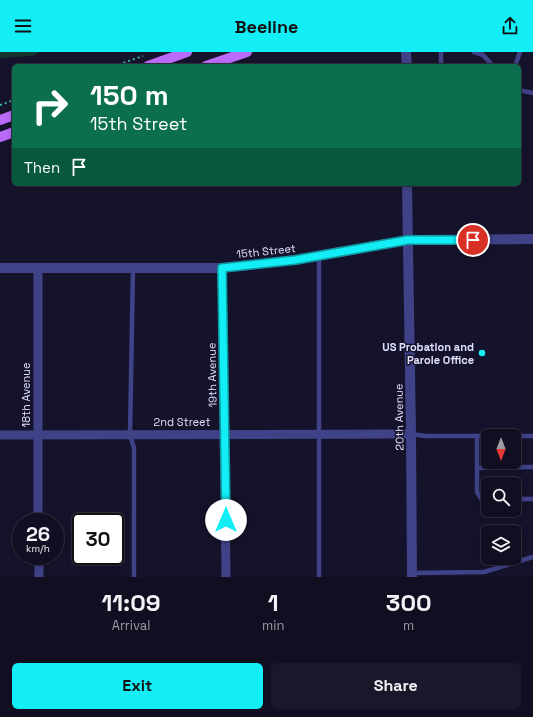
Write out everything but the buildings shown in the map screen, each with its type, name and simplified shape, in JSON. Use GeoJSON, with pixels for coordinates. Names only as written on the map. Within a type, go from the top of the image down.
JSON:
{"type":"FeatureCollection","features":[{"type":"Feature","properties":{"kind":"main road"},"geometry":{"type":"LineString","coordinates":[[154,64],[187,52]]}},
{"type":"Feature","properties":{"kind":"main road"},"geometry":{"type":"LineString","coordinates":[[212,64],[247,52]]}},
{"type":"Feature","properties":{"kind":"main road"},"geometry":{"type":"LineString","coordinates":[[0,120],[12,116]]}},
{"type":"Feature","properties":{"kind":"main road"},"geometry":{"type":"LineString","coordinates":[[0,137],[12,133]]}},
{"type":"Feature","properties":{"kind":"street"},"geometry":{"type":"LineString","coordinates":[[406,52],[406,64]]}},
{"type":"Feature","properties":{"kind":"street","name":"20th Avenue"},"geometry":{"type":"LineString","coordinates":[[407,186],[412,434],[412,575]]}},
{"type":"Feature","properties":{"kind":"street","name":"15th Street"},"geometry":{"type":"LineString","coordinates":[[0,268],[222,268],[295,260],[408,240],[533,239]]}},
{"type":"Feature","properties":{"kind":"street","name":"19th Avenue"},"geometry":{"type":"LineString","coordinates":[[222,268],[226,577]]}},
{"type":"Feature","properties":{"kind":"street","name":"18th Avenue"},"geometry":{"type":"LineString","coordinates":[[38,269],[38,513]]}},
{"type":"Feature","properties":{"kind":"street","name":"2nd Street"},"geometry":{"type":"LineString","coordinates":[[0,435],[412,434]]}},
{"type":"Feature","properties":{"kind":"street"},"geometry":{"type":"LineString","coordinates":[[39,565],[39,577]]}},
{"type":"Feature","properties":{"kind":"lane"},"geometry":{"type":"LineString","coordinates":[[440,64],[441,52]]}},
{"type":"Feature","properties":{"kind":"lane"},"geometry":{"type":"LineString","coordinates":[[474,52],[483,55],[491,64]]}},
{"type":"Feature","properties":{"kind":"lane"},"geometry":{"type":"LineString","coordinates":[[516,64],[520,52]]}},
{"type":"Feature","properties":{"kind":"lane"},"geometry":{"type":"LineString","coordinates":[[521,90],[533,93]]}},
{"type":"Feature","properties":{"kind":"lane"},"geometry":{"type":"LineString","coordinates":[[319,256],[319,577]]}},
{"type":"Feature","properties":{"kind":"lane"},"geometry":{"type":"LineString","coordinates":[[133,268],[130,435],[134,448],[134,577]]}},
{"type":"Feature","properties":{"kind":"lane"},"geometry":{"type":"LineString","coordinates":[[412,434],[426,436],[481,436]]}},
{"type":"Feature","properties":{"kind":"lane"},"geometry":{"type":"LineString","coordinates":[[477,436],[477,492],[481,499]]}},
{"type":"Feature","properties":{"kind":"lane"},"geometry":{"type":"LineString","coordinates":[[521,436],[533,436]]}},
{"type":"Feature","properties":{"kind":"lane"},"geometry":{"type":"LineString","coordinates":[[477,468],[533,467]]}},
{"type":"Feature","properties":{"kind":"lane"},"geometry":{"type":"LineString","coordinates":[[521,499],[533,499]]}},
{"type":"Feature","properties":{"kind":"lane"},"geometry":{"type":"LineString","coordinates":[[412,575],[484,572],[533,557]]}},
{"type":"Feature","properties":{"kind":"path"},"geometry":{"type":"LineString","coordinates":[[120,64],[148,54]]}},
{"type":"Feature","properties":{"kind":"path"},"geometry":{"type":"LineString","coordinates":[[0,105],[12,101]]}},
{"type":"Feature","properties":{"kind":"green space"},"geometry":{"type":"Polygon","coordinates":[[[0,52],[40,52],[32,56],[0,58],[0,52]]]}},
{"type":"Feature","properties":{"kind":"place","name":"US Probation and Parole Office"},"geometry":{"type":"Point","coordinates":[482,353]}},
{"type":"Feature","properties":{"kind":"route"},"geometry":{"type":"LineString","coordinates":[[226,520],[222,268],[295,260],[408,240],[473,240]]}}]}
